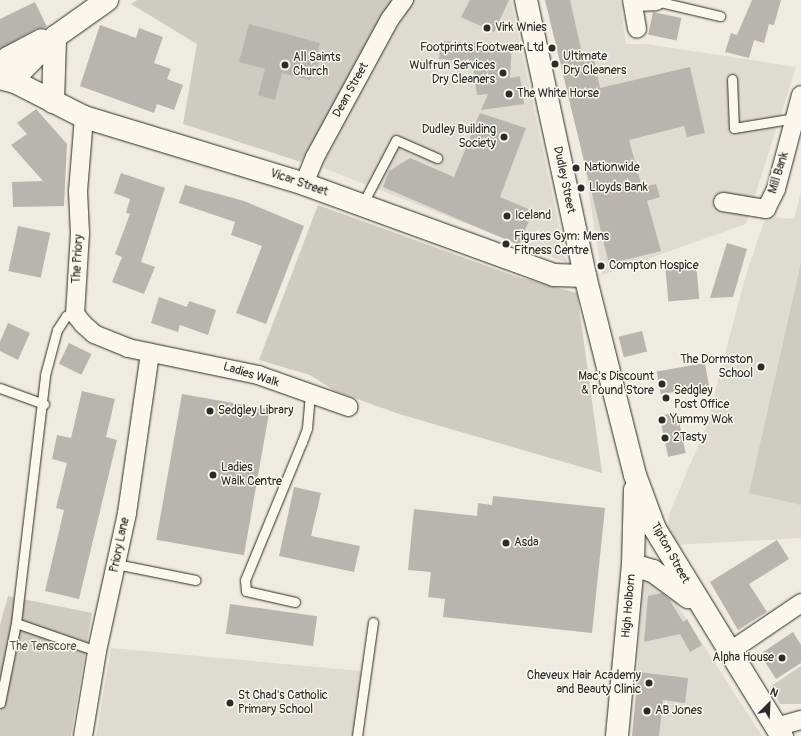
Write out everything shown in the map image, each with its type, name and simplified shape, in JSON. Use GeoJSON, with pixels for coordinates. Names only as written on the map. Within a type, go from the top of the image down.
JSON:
{"type":"FeatureCollection","features":[{"type":"Feature","properties":{"kind":"main road"},"geometry":{"type":"LineString","coordinates":[[5,77],[22,70],[55,37],[107,0]]}},
{"type":"Feature","properties":{"kind":"main road","name":"Dudley Street"},"geometry":{"type":"LineString","coordinates":[[526,0],[585,276],[635,475]]}},
{"type":"Feature","properties":{"kind":"main road"},"geometry":{"type":"LineString","coordinates":[[53,102],[55,37]]}},
{"type":"Feature","properties":{"kind":"main road","name":"Vicar Street"},"geometry":{"type":"LineString","coordinates":[[5,77],[84,117],[304,184],[554,275],[585,276]]}},
{"type":"Feature","properties":{"kind":"main road","name":"High Holborn"},"geometry":{"type":"LineString","coordinates":[[617,736],[633,565],[635,475]]}},
{"type":"Feature","properties":{"kind":"main road","name":"Tipton Street"},"geometry":{"type":"LineString","coordinates":[[635,475],[655,529],[700,606],[779,732]]}},
{"type":"Feature","properties":{"kind":"main road","name":"Tipton Street"},"geometry":{"type":"LineString","coordinates":[[633,565],[650,569],[672,582],[700,606]]}},
{"type":"Feature","properties":{"kind":"street","name":"Dean Street"},"geometry":{"type":"LineString","coordinates":[[304,184],[315,156],[367,60],[404,0]]}},
{"type":"Feature","properties":{"kind":"street"},"geometry":{"type":"LineString","coordinates":[[637,29],[633,1],[656,1]]}},
{"type":"Feature","properties":{"kind":"street","name":"Mill Bank"},"geometry":{"type":"LineString","coordinates":[[723,202],[766,208],[776,189],[795,140],[795,118],[801,95]]}},
{"type":"Feature","properties":{"kind":"street","name":"The Priory"},"geometry":{"type":"LineString","coordinates":[[75,314],[80,233],[78,191],[84,117]]}},
{"type":"Feature","properties":{"kind":"street"},"geometry":{"type":"LineString","coordinates":[[75,314],[94,334],[150,354]]}},
{"type":"Feature","properties":{"kind":"street","name":"Ladies Walk"},"geometry":{"type":"LineString","coordinates":[[150,354],[251,373],[349,407]]}},
{"type":"Feature","properties":{"kind":"street","name":"Priory Lane"},"geometry":{"type":"LineString","coordinates":[[83,736],[97,651],[127,513],[150,354]]}},
{"type":"Feature","properties":{"kind":"street"},"geometry":{"type":"LineString","coordinates":[[729,652],[801,603]]}},
{"type":"Feature","properties":{"kind":"street"},"geometry":{"type":"LineString","coordinates":[[779,732],[801,720]]}},
{"type":"Feature","properties":{"kind":"lane"},"geometry":{"type":"LineString","coordinates":[[656,1],[720,16]]}},
{"type":"Feature","properties":{"kind":"lane"},"geometry":{"type":"LineString","coordinates":[[732,79],[734,128],[795,118]]}},
{"type":"Feature","properties":{"kind":"lane"},"geometry":{"type":"LineString","coordinates":[[362,205],[396,140],[437,158]]}},
{"type":"Feature","properties":{"kind":"lane"},"geometry":{"type":"LineString","coordinates":[[0,703],[16,622],[44,404],[45,375],[57,330],[66,316],[75,314]]}},
{"type":"Feature","properties":{"kind":"lane"},"geometry":{"type":"LineString","coordinates":[[0,388],[44,404]]}},
{"type":"Feature","properties":{"kind":"lane"},"geometry":{"type":"LineString","coordinates":[[295,602],[256,595],[245,588],[245,580],[307,428],[310,394]]}},
{"type":"Feature","properties":{"kind":"lane"},"geometry":{"type":"LineString","coordinates":[[116,564],[196,580]]}},
{"type":"Feature","properties":{"kind":"lane"},"geometry":{"type":"LineString","coordinates":[[16,622],[97,651]]}},
{"type":"Feature","properties":{"kind":"lane"},"geometry":{"type":"LineString","coordinates":[[357,736],[373,622]]}},
{"type":"Feature","properties":{"kind":"shaded area"},"geometry":{"type":"Polygon","coordinates":[[[407,0],[511,0],[567,263],[321,167],[407,0]]]}},
{"type":"Feature","properties":{"kind":"shaded area"},"geometry":{"type":"Polygon","coordinates":[[[546,0],[620,0],[626,44],[646,44],[796,67],[746,224],[602,275],[583,157],[546,0]]]}},
{"type":"Feature","properties":{"kind":"shaded area","name":"The Dormston School"},"geometry":{"type":"Polygon","coordinates":[[[801,192],[801,538],[675,545],[667,527],[670,512],[706,427],[745,278],[764,221],[772,217],[794,219],[801,192]]]}},
{"type":"Feature","properties":{"kind":"shaded area"},"geometry":{"type":"Polygon","coordinates":[[[646,581],[669,592],[762,736],[634,736],[642,585],[646,581]]]}},
{"type":"Feature","properties":{"kind":"shaded area","name":"St Chad's Catholic Primary School"},"geometry":{"type":"Polygon","coordinates":[[[111,648],[361,671],[355,736],[96,736],[111,648]]]}},
{"type":"Feature","properties":{"kind":"green space"},"geometry":{"type":"Polygon","coordinates":[[[137,0],[392,0],[301,162],[183,124],[197,44],[131,4],[137,0]]]}},
{"type":"Feature","properties":{"kind":"green space"},"geometry":{"type":"Polygon","coordinates":[[[318,205],[515,276],[577,293],[602,473],[399,414],[335,391],[310,375],[259,360],[318,205]]]}},
{"type":"Feature","properties":{"kind":"green space"},"geometry":{"type":"Polygon","coordinates":[[[801,263],[801,505],[749,493],[801,263]]]}},
{"type":"Feature","properties":{"kind":"green space","name":"The Tenscore"},"geometry":{"type":"Polygon","coordinates":[[[8,596],[92,613],[71,736],[0,736],[0,625],[8,596]]]}},
{"type":"Feature","properties":{"kind":"green space"},"geometry":{"type":"Polygon","coordinates":[[[801,666],[801,704],[780,704],[770,687],[801,666]]]}},
{"type":"Feature","properties":{"kind":"building"},"geometry":{"type":"Polygon","coordinates":[[[470,0],[509,0],[494,32],[461,17],[470,0]]]}},
{"type":"Feature","properties":{"kind":"building"},"geometry":{"type":"Polygon","coordinates":[[[545,0],[570,0],[584,62],[594,59],[600,88],[690,67],[705,133],[687,137],[684,126],[629,140],[642,187],[656,184],[660,197],[647,201],[661,251],[609,264],[545,0]]]}},
{"type":"Feature","properties":{"kind":"building"},"geometry":{"type":"Polygon","coordinates":[[[752,0],[781,0],[774,25],[769,24],[764,43],[754,40],[749,58],[725,52],[731,33],[737,35],[752,0]]]}},
{"type":"Feature","properties":{"kind":"building"},"geometry":{"type":"Polygon","coordinates":[[[35,2],[47,27],[36,29],[0,49],[0,19],[35,2]]]}},
{"type":"Feature","properties":{"kind":"building"},"geometry":{"type":"Polygon","coordinates":[[[653,12],[681,18],[677,41],[648,34],[653,12]]]}},
{"type":"Feature","properties":{"kind":"building","name":"All Saints Church"},"geometry":{"type":"Polygon","coordinates":[[[249,24],[320,43],[317,54],[321,55],[310,80],[282,73],[275,100],[258,95],[265,69],[239,62],[249,24]]]}},
{"type":"Feature","properties":{"kind":"building"},"geometry":{"type":"Polygon","coordinates":[[[100,25],[136,38],[139,28],[163,37],[154,63],[171,69],[167,79],[183,85],[174,110],[157,104],[154,113],[80,86],[100,25]]]}},
{"type":"Feature","properties":{"kind":"building"},"geometry":{"type":"Polygon","coordinates":[[[441,41],[512,44],[510,78],[520,76],[524,104],[481,110],[488,94],[477,95],[472,62],[439,59],[441,41]]]}},
{"type":"Feature","properties":{"kind":"building"},"geometry":{"type":"Polygon","coordinates":[[[36,109],[67,144],[64,206],[13,207],[12,182],[43,181],[11,145],[27,134],[17,123],[36,109]]]}},
{"type":"Feature","properties":{"kind":"building"},"geometry":{"type":"Polygon","coordinates":[[[480,113],[526,128],[500,197],[533,211],[519,245],[383,187],[389,171],[410,158],[454,177],[480,113]]]}},
{"type":"Feature","properties":{"kind":"building"},"geometry":{"type":"Polygon","coordinates":[[[121,173],[165,188],[141,262],[155,267],[144,294],[112,282],[122,257],[115,254],[130,214],[126,213],[130,199],[114,193],[121,173]]]}},
{"type":"Feature","properties":{"kind":"building"},"geometry":{"type":"Polygon","coordinates":[[[185,185],[244,201],[304,226],[266,324],[236,313],[262,246],[231,235],[235,222],[179,203],[185,185]]]}},
{"type":"Feature","properties":{"kind":"building"},"geometry":{"type":"Polygon","coordinates":[[[18,226],[50,233],[41,278],[8,271],[18,226]]]}},
{"type":"Feature","properties":{"kind":"building"},"geometry":{"type":"Polygon","coordinates":[[[727,243],[747,249],[733,297],[710,298],[727,243]]]}},
{"type":"Feature","properties":{"kind":"building"},"geometry":{"type":"Polygon","coordinates":[[[696,262],[699,299],[668,302],[665,265],[696,262]]]}},
{"type":"Feature","properties":{"kind":"building"},"geometry":{"type":"Polygon","coordinates":[[[159,297],[187,307],[189,301],[216,310],[208,335],[180,325],[178,332],[151,323],[159,297]]]}},
{"type":"Feature","properties":{"kind":"building"},"geometry":{"type":"Polygon","coordinates":[[[8,323],[30,333],[18,360],[0,351],[0,342],[8,323]]]}},
{"type":"Feature","properties":{"kind":"building"},"geometry":{"type":"Polygon","coordinates":[[[642,331],[647,351],[624,357],[619,337],[642,331]]]}},
{"type":"Feature","properties":{"kind":"building"},"geometry":{"type":"Polygon","coordinates":[[[69,343],[91,354],[81,375],[59,364],[69,343]]]}},
{"type":"Feature","properties":{"kind":"building"},"geometry":{"type":"Polygon","coordinates":[[[705,363],[709,386],[661,394],[657,372],[705,363]]]}},
{"type":"Feature","properties":{"kind":"building"},"geometry":{"type":"Polygon","coordinates":[[[82,391],[115,399],[106,437],[117,440],[79,599],[45,591],[64,510],[56,508],[67,463],[52,459],[57,435],[71,438],[82,391]]]}},
{"type":"Feature","properties":{"kind":"building","name":"Ladies Walk Centre"},"geometry":{"type":"Polygon","coordinates":[[[182,394],[270,409],[244,555],[156,540],[182,394]]]}},
{"type":"Feature","properties":{"kind":"building"},"geometry":{"type":"Polygon","coordinates":[[[677,412],[686,453],[668,457],[659,416],[677,412]]]}},
{"type":"Feature","properties":{"kind":"building"},"geometry":{"type":"Polygon","coordinates":[[[294,487],[321,493],[311,536],[360,546],[354,572],[279,556],[294,487]]]}},
{"type":"Feature","properties":{"kind":"building","name":"Asda"},"geometry":{"type":"Polygon","coordinates":[[[493,496],[605,508],[592,633],[443,617],[445,599],[428,597],[431,572],[408,570],[414,509],[477,516],[478,503],[492,505],[493,496]]]}},
{"type":"Feature","properties":{"kind":"building"},"geometry":{"type":"Polygon","coordinates":[[[777,540],[789,559],[749,584],[767,612],[738,630],[710,582],[777,540]]]}},
{"type":"Feature","properties":{"kind":"building"},"geometry":{"type":"Polygon","coordinates":[[[662,593],[669,599],[683,622],[687,619],[702,645],[690,652],[680,634],[644,642],[648,596],[662,593]]]}},
{"type":"Feature","properties":{"kind":"building"},"geometry":{"type":"Polygon","coordinates":[[[230,604],[317,616],[313,646],[226,634],[230,604]]]}},
{"type":"Feature","properties":{"kind":"building","name":"Alpha House"},"geometry":{"type":"Polygon","coordinates":[[[793,632],[801,645],[801,663],[776,679],[760,654],[793,632]]]}},
{"type":"Feature","properties":{"kind":"building"},"geometry":{"type":"Polygon","coordinates":[[[638,672],[688,678],[685,703],[663,700],[659,736],[632,736],[638,672]]]}},
{"type":"Feature","properties":{"kind":"place","name":"Virk Wnies"},"geometry":{"type":"Point","coordinates":[487,28]}},
{"type":"Feature","properties":{"kind":"place","name":"Footprints Footwear Ltd"},"geometry":{"type":"Point","coordinates":[552,48]}},
{"type":"Feature","properties":{"kind":"place","name":"Ultimate Dry Cleaners"},"geometry":{"type":"Point","coordinates":[555,64]}},
{"type":"Feature","properties":{"kind":"place","name":"All Saints Church"},"geometry":{"type":"Point","coordinates":[285,65]}},
{"type":"Feature","properties":{"kind":"place","name":"Wulfrun Services Dry Cleaners"},"geometry":{"type":"Point","coordinates":[503,73]}},
{"type":"Feature","properties":{"kind":"place","name":"The White Horse"},"geometry":{"type":"Point","coordinates":[509,94]}},
{"type":"Feature","properties":{"kind":"place","name":"Dudley Building Society"},"geometry":{"type":"Point","coordinates":[504,137]}},
{"type":"Feature","properties":{"kind":"place","name":"Nationwide"},"geometry":{"type":"Point","coordinates":[576,168]}},
{"type":"Feature","properties":{"kind":"place","name":"Lloyds Bank"},"geometry":{"type":"Point","coordinates":[581,188]}},
{"type":"Feature","properties":{"kind":"place","name":"Iceland"},"geometry":{"type":"Point","coordinates":[507,216]}},
{"type":"Feature","properties":{"kind":"place","name":"Figures Gym: Mens Fitness Centre"},"geometry":{"type":"Point","coordinates":[506,244]}},
{"type":"Feature","properties":{"kind":"place","name":"Compton Hospice"},"geometry":{"type":"Point","coordinates":[601,266]}},
{"type":"Feature","properties":{"kind":"place","name":"The Dormston School"},"geometry":{"type":"Point","coordinates":[761,367]}},
{"type":"Feature","properties":{"kind":"place","name":"Mac's Discount & Pound Store"},"geometry":{"type":"Point","coordinates":[662,384]}},
{"type":"Feature","properties":{"kind":"place","name":"Sedgley Post Office"},"geometry":{"type":"Point","coordinates":[666,398]}},
{"type":"Feature","properties":{"kind":"place","name":"Sedgley Library"},"geometry":{"type":"Point","coordinates":[210,411]}},
{"type":"Feature","properties":{"kind":"place","name":"Yummy Wok"},"geometry":{"type":"Point","coordinates":[662,420]}},
{"type":"Feature","properties":{"kind":"place","name":"2Tasty"},"geometry":{"type":"Point","coordinates":[665,438]}},
{"type":"Feature","properties":{"kind":"place","name":"Ladies Walk Centre"},"geometry":{"type":"Point","coordinates":[213,475]}},
{"type":"Feature","properties":{"kind":"place","name":"Asda"},"geometry":{"type":"Point","coordinates":[506,543]}},
{"type":"Feature","properties":{"kind":"place","name":"Alpha House"},"geometry":{"type":"Point","coordinates":[782,658]}},
{"type":"Feature","properties":{"kind":"place","name":"Cheveux Hair Academy and Beauty Clinic"},"geometry":{"type":"Point","coordinates":[649,683]}},
{"type":"Feature","properties":{"kind":"place","name":"St Chad's Catholic Primary School"},"geometry":{"type":"Point","coordinates":[230,703]}},
{"type":"Feature","properties":{"kind":"place","name":"AB Jones"},"geometry":{"type":"Point","coordinates":[647,711]}}]}
